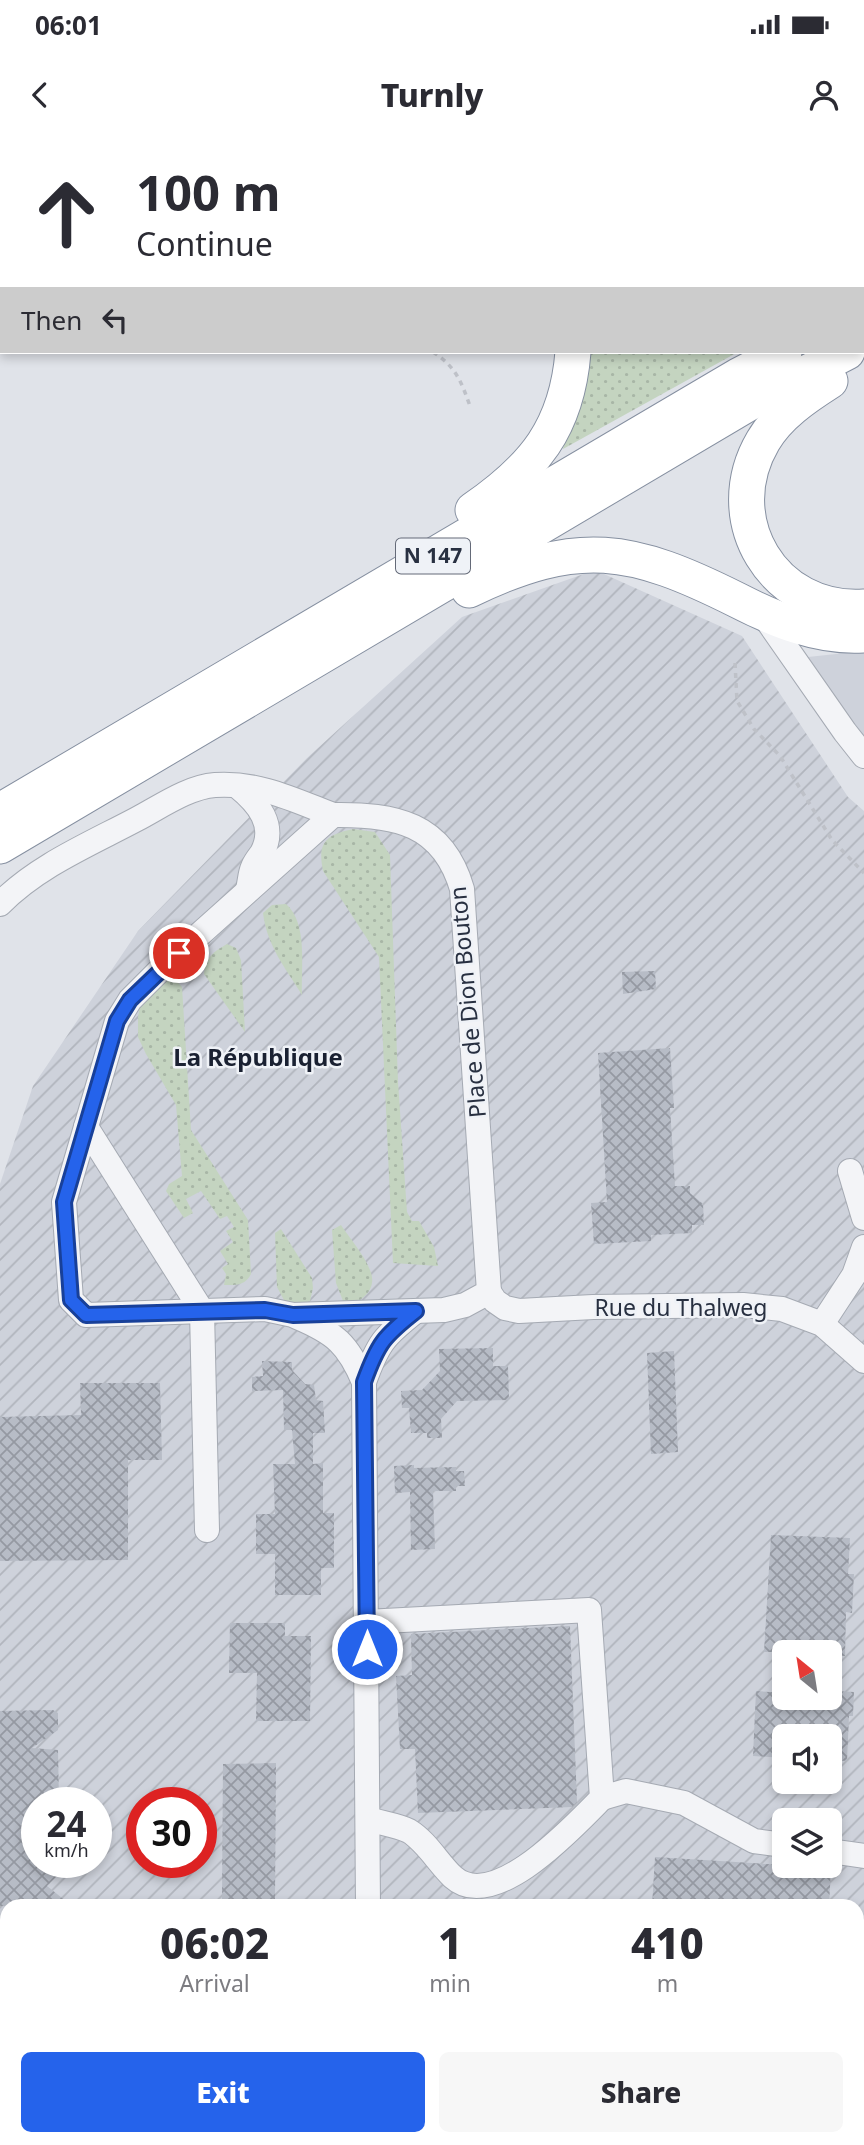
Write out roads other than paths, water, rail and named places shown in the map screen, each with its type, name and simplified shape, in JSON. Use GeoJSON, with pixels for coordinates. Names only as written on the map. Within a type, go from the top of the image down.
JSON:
{"type":"FeatureCollection","features":[{"type":"Feature","properties":{"kind":"highway"},"geometry":{"type":"LineString","coordinates":[[0,801],[70,769],[150,708],[436,536],[502,490],[534,458],[557,422],[565,400],[573,354]]}},
{"type":"Feature","properties":{"kind":"highway","name":"N 147"},"geometry":{"type":"LineString","coordinates":[[0,811],[726,383],[780,354]]}},
{"type":"Feature","properties":{"kind":"highway","name":"N 147"},"geometry":{"type":"LineString","coordinates":[[0,846],[756,399],[843,354]]}},
{"type":"Feature","properties":{"kind":"highway"},"geometry":{"type":"LineString","coordinates":[[864,358],[808,395],[774,426],[755,455],[746,494],[746,513],[751,534],[764,560],[782,580],[811,598],[832,605],[864,607]]}},
{"type":"Feature","properties":{"kind":"highway"},"geometry":{"type":"LineString","coordinates":[[165,748],[249,710],[410,619],[498,576],[551,558],[594,554],[643,561],[699,581],[762,613],[812,630],[835,635],[864,635]]}},
{"type":"Feature","properties":{"kind":"street"},"geometry":{"type":"LineString","coordinates":[[762,613],[864,756]]}},
{"type":"Feature","properties":{"kind":"street","name":"Place de Dion Bouton"},"geometry":{"type":"LineString","coordinates":[[0,904],[38,873],[177,798],[214,785],[255,787],[276,792],[333,815],[383,817],[407,823],[427,833],[443,849],[456,869],[462,889],[489,1292]]}},
{"type":"Feature","properties":{"kind":"street"},"geometry":{"type":"LineString","coordinates":[[237,786],[251,797],[260,809],[268,832],[262,852],[253,867],[248,891]]}},
{"type":"Feature","properties":{"kind":"street"},"geometry":{"type":"LineString","coordinates":[[333,815],[163,967],[130,1000],[117,1021],[64,1202],[71,1300],[86,1315],[265,1310],[293,1315],[444,1310],[465,1305],[489,1292]]}},
{"type":"Feature","properties":{"kind":"street"},"geometry":{"type":"LineString","coordinates":[[86,1127],[202,1311],[207,1530]]}},
{"type":"Feature","properties":{"kind":"street"},"geometry":{"type":"LineString","coordinates":[[850,1171],[864,1218]]}},
{"type":"Feature","properties":{"kind":"street"},"geometry":{"type":"LineString","coordinates":[[822,1324],[854,1275],[864,1247]]}},
{"type":"Feature","properties":{"kind":"street","name":"Rue du Thalweg"},"geometry":{"type":"LineString","coordinates":[[489,1292],[495,1301],[505,1308],[519,1311],[743,1305],[782,1309],[822,1324],[864,1361]]}},
{"type":"Feature","properties":{"kind":"street"},"geometry":{"type":"LineString","coordinates":[[368,1899],[364,1382],[375,1351],[391,1330],[416,1311]]}},
{"type":"Feature","properties":{"kind":"street"},"geometry":{"type":"LineString","coordinates":[[293,1315],[321,1327],[339,1339],[357,1364],[364,1382]]}},
{"type":"Feature","properties":{"kind":"street"},"geometry":{"type":"LineString","coordinates":[[366,1622],[589,1610],[601,1798]]}},
{"type":"Feature","properties":{"kind":"street"},"geometry":{"type":"LineString","coordinates":[[368,1819],[408,1831],[434,1854],[454,1878],[473,1887],[498,1882],[533,1861],[558,1841],[601,1798],[626,1791],[684,1803],[754,1841],[772,1843]]}},
{"type":"Feature","properties":{"kind":"street"},"geometry":{"type":"LineString","coordinates":[[842,1853],[864,1856]]}},
{"type":"Feature","properties":{"kind":"district","name":"La République"},"geometry":{"type":"Point","coordinates":[258,1058]}}]}
